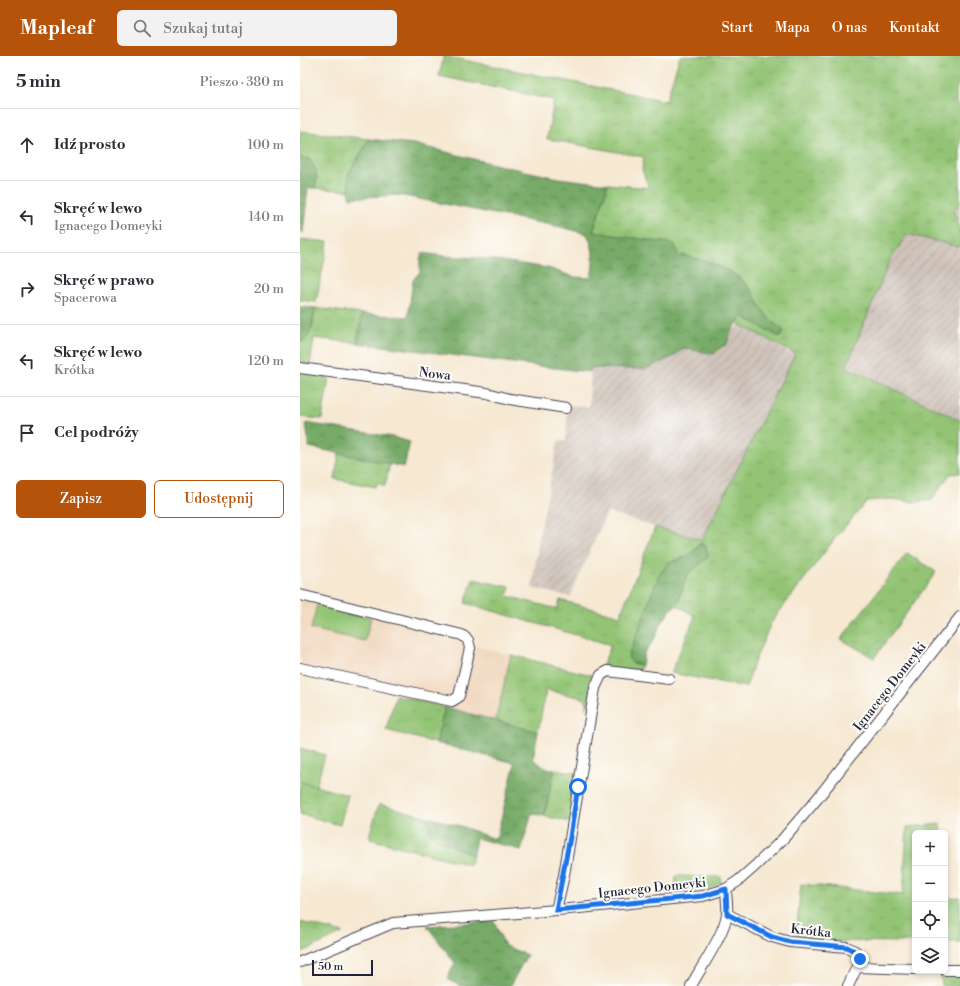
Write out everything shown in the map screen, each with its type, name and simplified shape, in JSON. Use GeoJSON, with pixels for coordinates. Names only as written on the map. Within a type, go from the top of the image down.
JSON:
{"type":"FeatureCollection","features":[{"type":"Feature","properties":{"kind":"street","name":"Nowa"},"geometry":{"type":"LineString","coordinates":[[300,368],[487,393],[510,399],[566,408]]}},
{"type":"Feature","properties":{"kind":"street"},"geometry":{"type":"LineString","coordinates":[[300,595],[462,635],[468,640],[470,648],[459,696],[452,701],[300,668]]}},
{"type":"Feature","properties":{"kind":"street","name":"Ignacego Domeyki"},"geometry":{"type":"LineString","coordinates":[[300,962],[393,923],[703,896],[726,889],[754,868],[787,834],[817,799],[960,617]]}},
{"type":"Feature","properties":{"kind":"street"},"geometry":{"type":"LineString","coordinates":[[556,910],[595,688],[600,675],[608,671],[669,679]]}},
{"type":"Feature","properties":{"kind":"street"},"geometry":{"type":"LineString","coordinates":[[691,986],[717,941],[724,924],[727,914],[726,889]]}},
{"type":"Feature","properties":{"kind":"street","name":"Krótka"},"geometry":{"type":"LineString","coordinates":[[727,914],[772,937],[790,942],[847,947],[854,951],[860,959],[857,967]]}},
{"type":"Feature","properties":{"kind":"street"},"geometry":{"type":"LineString","coordinates":[[848,986],[857,967],[912,969]]}},
{"type":"Feature","properties":{"kind":"street"},"geometry":{"type":"LineString","coordinates":[[948,970],[960,970]]}},
{"type":"Feature","properties":{"kind":"shaded area"},"geometry":{"type":"Polygon","coordinates":[[[960,204],[960,247],[959,226],[953,210],[960,204]]]}},
{"type":"Feature","properties":{"kind":"shaded area"},"geometry":{"type":"Polygon","coordinates":[[[907,234],[960,247],[960,419],[846,368],[891,258],[907,234]]]}},
{"type":"Feature","properties":{"kind":"shaded area"},"geometry":{"type":"Polygon","coordinates":[[[740,324],[795,356],[702,541],[607,512],[570,597],[532,588],[539,538],[558,441],[566,440],[568,405],[589,407],[591,368],[646,369],[674,356],[684,348],[714,354],[740,324]]]}},
{"type":"Feature","properties":{"kind":"shaded area"},"geometry":{"type":"Polygon","coordinates":[[[300,598],[446,634],[479,647],[511,655],[495,722],[418,700],[300,672],[300,598]]]}},
{"type":"Feature","properties":{"kind":"green space"},"geometry":{"type":"Polygon","coordinates":[[[444,56],[666,101],[680,56],[960,56],[960,79],[956,89],[956,102],[960,110],[960,204],[953,210],[959,226],[960,247],[907,234],[891,258],[846,367],[960,420],[960,473],[950,474],[932,500],[915,502],[890,499],[867,501],[836,537],[771,623],[755,660],[746,687],[671,673],[695,616],[677,605],[687,575],[696,566],[700,543],[694,551],[686,556],[669,562],[632,663],[642,665],[640,669],[600,672],[611,645],[465,603],[473,579],[510,587],[507,596],[557,609],[560,600],[620,616],[655,527],[702,540],[795,354],[737,323],[742,316],[780,337],[784,331],[768,317],[749,287],[727,270],[700,260],[682,255],[679,258],[612,236],[593,232],[608,184],[649,188],[642,170],[644,157],[547,139],[554,100],[439,76],[444,56]]]}},
{"type":"Feature","properties":{"kind":"green space"},"geometry":{"type":"Polygon","coordinates":[[[300,131],[369,139],[348,175],[349,191],[315,188],[317,178],[309,159],[300,158],[300,131]]]}},
{"type":"Feature","properties":{"kind":"green space"},"geometry":{"type":"Polygon","coordinates":[[[369,139],[414,144],[558,178],[608,184],[593,232],[675,244],[679,258],[682,255],[691,257],[727,270],[749,287],[768,317],[784,331],[780,337],[742,316],[730,334],[727,344],[721,347],[714,354],[684,348],[674,356],[646,369],[591,368],[590,372],[357,343],[362,314],[408,317],[413,280],[420,272],[420,259],[422,253],[489,259],[548,268],[574,277],[591,278],[593,261],[593,250],[587,234],[561,227],[399,195],[350,198],[348,175],[369,139]]]}},
{"type":"Feature","properties":{"kind":"green space"},"geometry":{"type":"Polygon","coordinates":[[[300,158],[309,159],[317,176],[315,188],[308,188],[303,233],[300,231],[300,158]]]}},
{"type":"Feature","properties":{"kind":"green space"},"geometry":{"type":"Polygon","coordinates":[[[300,239],[328,242],[316,302],[300,300],[300,239]]]}},
{"type":"Feature","properties":{"kind":"green space"},"geometry":{"type":"Polygon","coordinates":[[[300,307],[315,308],[311,330],[303,341],[300,341],[300,307]]]}},
{"type":"Feature","properties":{"kind":"green space"},"geometry":{"type":"Polygon","coordinates":[[[315,308],[362,314],[357,343],[314,338],[310,366],[300,365],[300,341],[303,341],[312,330],[315,308]]]}},
{"type":"Feature","properties":{"kind":"green space"},"geometry":{"type":"Polygon","coordinates":[[[300,371],[315,373],[317,376],[329,378],[322,419],[300,417],[300,371]]]}},
{"type":"Feature","properties":{"kind":"green space"},"geometry":{"type":"Polygon","coordinates":[[[306,423],[393,437],[410,442],[404,467],[309,447],[306,423]]]}},
{"type":"Feature","properties":{"kind":"green space"},"geometry":{"type":"Polygon","coordinates":[[[339,453],[390,463],[385,486],[377,483],[376,487],[335,479],[339,453]]]}},
{"type":"Feature","properties":{"kind":"green space"},"geometry":{"type":"Polygon","coordinates":[[[701,543],[706,546],[708,557],[687,575],[677,605],[672,608],[661,624],[654,640],[644,653],[642,665],[632,663],[628,657],[659,575],[669,562],[687,556],[701,543]]]}},
{"type":"Feature","properties":{"kind":"green space"},"geometry":{"type":"Polygon","coordinates":[[[907,553],[936,572],[874,658],[841,639],[907,553]]]}},
{"type":"Feature","properties":{"kind":"green space"},"geometry":{"type":"Polygon","coordinates":[[[317,605],[371,618],[365,641],[311,629],[317,605]]]}},
{"type":"Feature","properties":{"kind":"green space"},"geometry":{"type":"Polygon","coordinates":[[[511,655],[595,676],[587,709],[587,701],[583,698],[546,690],[538,732],[495,722],[511,655]]]}},
{"type":"Feature","properties":{"kind":"green space"},"geometry":{"type":"Polygon","coordinates":[[[396,695],[445,707],[436,743],[386,730],[396,695]]]}},
{"type":"Feature","properties":{"kind":"green space"},"geometry":{"type":"Polygon","coordinates":[[[445,707],[538,732],[533,759],[545,768],[555,769],[544,816],[532,813],[521,850],[476,838],[473,855],[431,835],[427,817],[464,827],[496,839],[515,763],[436,743],[445,707]]]}},
{"type":"Feature","properties":{"kind":"green space"},"geometry":{"type":"Polygon","coordinates":[[[300,748],[325,755],[316,786],[300,782],[300,748]]]}},
{"type":"Feature","properties":{"kind":"green space"},"geometry":{"type":"Polygon","coordinates":[[[555,769],[565,772],[577,772],[570,822],[544,816],[555,769]]]}},
{"type":"Feature","properties":{"kind":"green space"},"geometry":{"type":"Polygon","coordinates":[[[300,782],[348,795],[340,825],[300,814],[300,782]]]}},
{"type":"Feature","properties":{"kind":"green space"},"geometry":{"type":"Polygon","coordinates":[[[379,804],[427,817],[431,835],[473,855],[470,865],[370,839],[370,833],[379,804]]]}},
{"type":"Feature","properties":{"kind":"green space"},"geometry":{"type":"Polygon","coordinates":[[[940,824],[941,830],[912,830],[912,942],[821,941],[796,938],[801,884],[903,895],[907,827],[940,824]]]}},
{"type":"Feature","properties":{"kind":"green space"},"geometry":{"type":"Polygon","coordinates":[[[676,876],[721,877],[721,883],[710,888],[675,892],[676,876]]]}},
{"type":"Feature","properties":{"kind":"green space"},"geometry":{"type":"Polygon","coordinates":[[[960,897],[960,942],[948,942],[948,898],[960,897]]]}},
{"type":"Feature","properties":{"kind":"green space"},"geometry":{"type":"Polygon","coordinates":[[[494,921],[505,946],[527,955],[510,986],[460,986],[447,979],[455,963],[427,926],[494,921]]]}},
{"type":"Feature","properties":{"kind":"green space"},"geometry":{"type":"Polygon","coordinates":[[[300,922],[343,933],[300,953],[300,922]]]}},
{"type":"Feature","properties":{"kind":"green space"},"geometry":{"type":"Polygon","coordinates":[[[941,975],[960,976],[960,986],[942,986],[941,975]]]}},
{"type":"Feature","properties":{"kind":"route"},"geometry":{"type":"LineString","coordinates":[[578,787],[564,875],[556,910],[703,896],[726,889],[727,914],[749,926],[772,937],[790,942],[847,947],[854,951],[860,959]]}}]}
